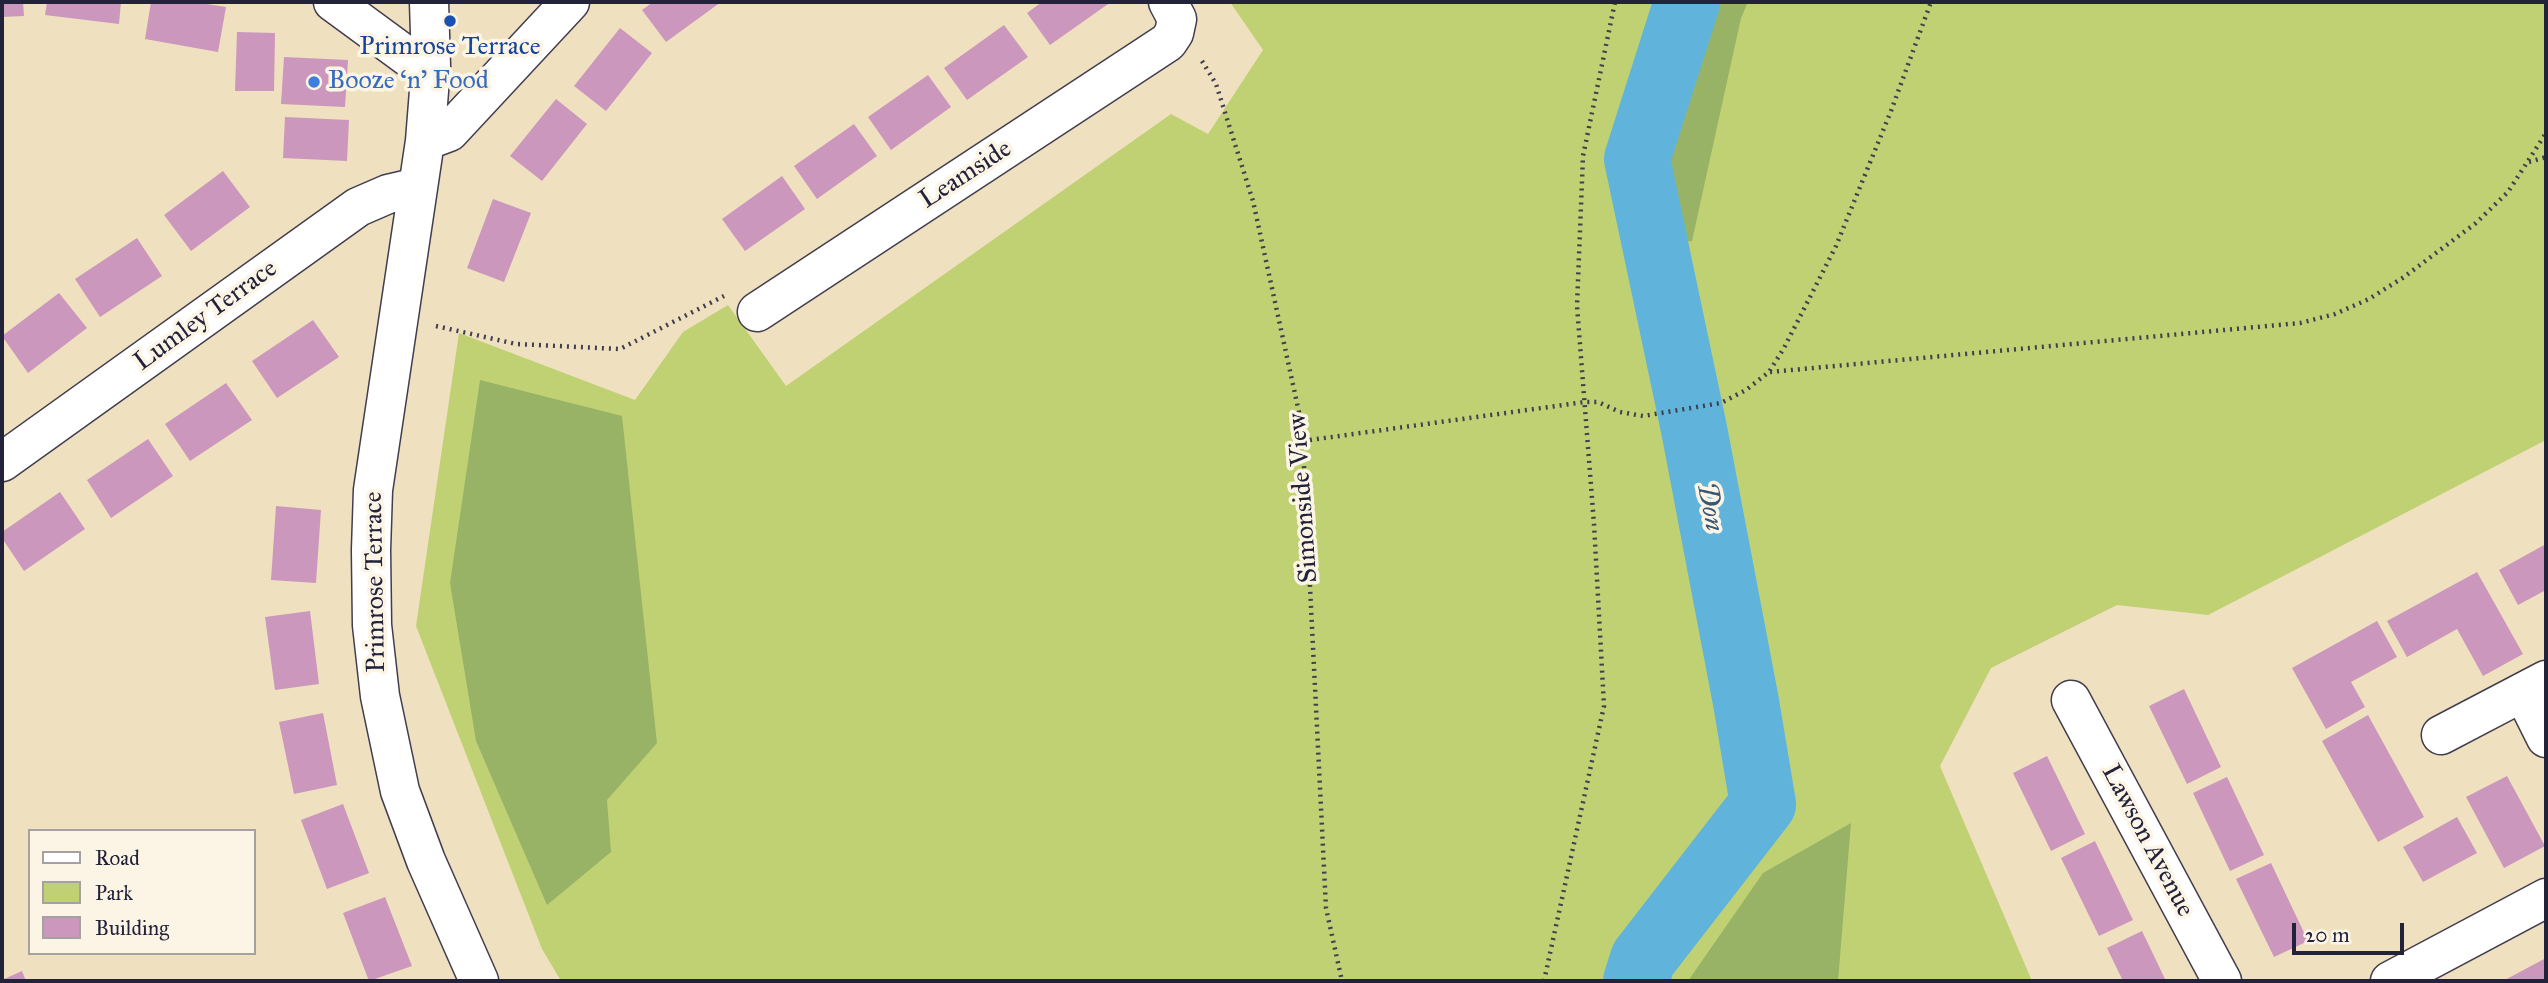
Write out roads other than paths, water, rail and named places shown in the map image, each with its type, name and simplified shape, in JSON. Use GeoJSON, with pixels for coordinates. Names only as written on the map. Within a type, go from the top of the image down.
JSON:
{"type":"FeatureCollection","features":[{"type":"Feature","properties":{"kind":"street"},"geometry":{"type":"LineString","coordinates":[[333,2],[408,57],[431,66]]}},
{"type":"Feature","properties":{"kind":"street","name":"Primrose Terrace"},"geometry":{"type":"LineString","coordinates":[[429,2],[431,66],[425,141],[373,490],[372,625],[380,696],[400,791],[426,861],[479,981]]}},
{"type":"Feature","properties":{"kind":"street"},"geometry":{"type":"LineString","coordinates":[[425,141],[449,132],[570,2]]}},
{"type":"Feature","properties":{"kind":"street","name":"Leamside"},"geometry":{"type":"LineString","coordinates":[[744,302],[1155,50],[1170,19]]}},
{"type":"Feature","properties":{"kind":"street","name":"Lumley Terrace"},"geometry":{"type":"LineString","coordinates":[[2,462],[358,207],[388,194],[418,187]]}},
{"type":"Feature","properties":{"kind":"street"},"geometry":{"type":"LineString","coordinates":[[2441,735],[2535,686],[2546,738]]}},
{"type":"Feature","properties":{"kind":"street","name":"Lawson Avenue"},"geometry":{"type":"LineString","coordinates":[[2071,700],[2222,981]]}},
{"type":"Feature","properties":{"kind":"street"},"geometry":{"type":"LineString","coordinates":[[2390,981],[2546,898]]}},
{"type":"Feature","properties":{"kind":"waterway","name":"Don"},"geometry":{"type":"LineString","coordinates":[[1636,981],[1643,959],[1763,804],[1694,429],[1637,159],[1687,2]]}},
{"type":"Feature","properties":{"kind":"place","name":"Primrose Terrace"},"geometry":{"type":"Point","coordinates":[450,21]}},
{"type":"Feature","properties":{"kind":"place","name":"Booze ‘n’ Food"},"geometry":{"type":"Point","coordinates":[314,82]}}]}
